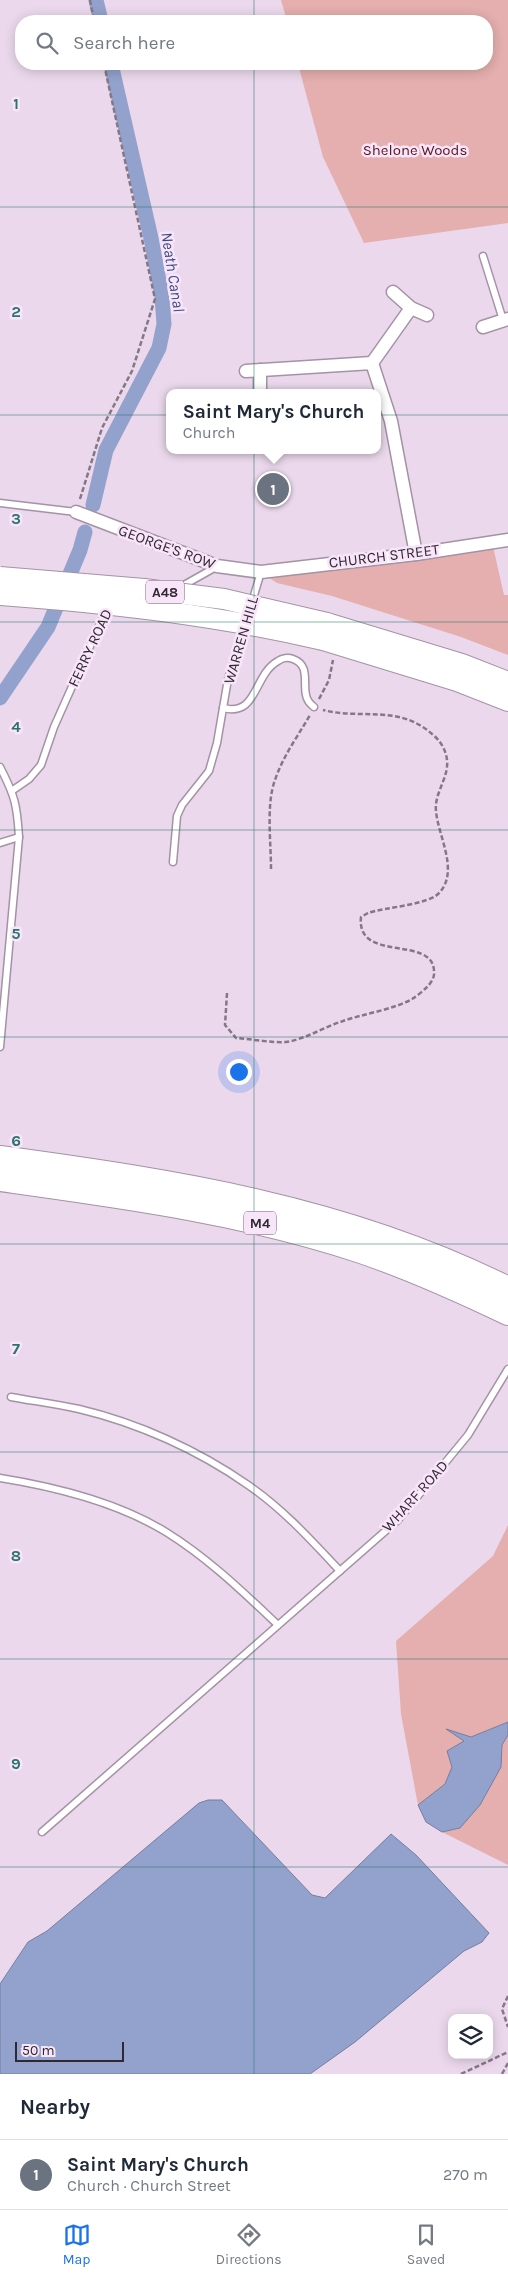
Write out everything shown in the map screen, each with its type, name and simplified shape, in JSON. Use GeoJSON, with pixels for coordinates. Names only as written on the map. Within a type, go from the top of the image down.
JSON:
{"type":"FeatureCollection","features":[{"type":"Feature","properties":{"kind":"highway","name":"M4"},"geometry":{"type":"LineString","coordinates":[[0,1158],[196,1187],[295,1209],[429,1253],[508,1289]]}},
{"type":"Feature","properties":{"kind":"highway","name":"M4"},"geometry":{"type":"LineString","coordinates":[[0,1179],[183,1206],[276,1227],[360,1251],[396,1264],[508,1313]]}},
{"type":"Feature","properties":{"kind":"main road","name":"A48"},"geometry":{"type":"LineString","coordinates":[[0,577],[144,589],[224,599],[325,632],[508,701]]}},
{"type":"Feature","properties":{"kind":"main road","name":"A48"},"geometry":{"type":"LineString","coordinates":[[0,595],[141,607],[325,632],[462,664],[508,682]]}},
{"type":"Feature","properties":{"kind":"street"},"geometry":{"type":"LineString","coordinates":[[393,292],[411,308],[427,315]]}},
{"type":"Feature","properties":{"kind":"street"},"geometry":{"type":"LineString","coordinates":[[372,363],[411,308]]}},
{"type":"Feature","properties":{"kind":"street"},"geometry":{"type":"LineString","coordinates":[[483,327],[505,320]]}},
{"type":"Feature","properties":{"kind":"street"},"geometry":{"type":"LineString","coordinates":[[246,371],[372,363]]}},
{"type":"Feature","properties":{"kind":"street"},"geometry":{"type":"LineString","coordinates":[[372,363],[381,389]]}},
{"type":"Feature","properties":{"kind":"street"},"geometry":{"type":"LineString","coordinates":[[260,370],[260,389]]}},
{"type":"Feature","properties":{"kind":"street"},"geometry":{"type":"LineString","coordinates":[[381,390],[391,421],[416,554]]}},
{"type":"Feature","properties":{"kind":"street","name":"GEORGE'S ROW"},"geometry":{"type":"LineString","coordinates":[[76,512],[216,566],[261,572]]}},
{"type":"Feature","properties":{"kind":"street","name":"CHURCH STREET"},"geometry":{"type":"LineString","coordinates":[[261,572],[416,554],[508,540]]}},
{"type":"Feature","properties":{"kind":"lane"},"geometry":{"type":"LineString","coordinates":[[483,256],[505,320]]}},
{"type":"Feature","properties":{"kind":"lane"},"geometry":{"type":"LineString","coordinates":[[0,503],[76,512]]}},
{"type":"Feature","properties":{"kind":"lane","name":"FERRY ROAD"},"geometry":{"type":"LineString","coordinates":[[127,595],[184,585],[216,566]]}},
{"type":"Feature","properties":{"kind":"lane","name":"WARREN HILL"},"geometry":{"type":"LineString","coordinates":[[173,862],[178,816],[182,805],[195,792],[210,771],[228,679],[261,572]]}},
{"type":"Feature","properties":{"kind":"lane","name":"FERRY ROAD"},"geometry":{"type":"LineString","coordinates":[[13,790],[29,778],[41,765],[54,727],[104,611],[117,596]]}},
{"type":"Feature","properties":{"kind":"lane"},"geometry":{"type":"LineString","coordinates":[[223,708],[231,710],[243,708],[250,702],[258,683],[269,666],[281,659],[291,658],[300,663],[306,673],[306,696],[314,708]]}},
{"type":"Feature","properties":{"kind":"lane"},"geometry":{"type":"LineString","coordinates":[[0,766],[13,790],[17,804],[19,837],[0,1047]]}},
{"type":"Feature","properties":{"kind":"lane"},"geometry":{"type":"LineString","coordinates":[[0,843],[19,837]]}},
{"type":"Feature","properties":{"kind":"lane","name":"WHARF ROAD"},"geometry":{"type":"LineString","coordinates":[[42,1832],[398,1520],[468,1434],[508,1369]]}},
{"type":"Feature","properties":{"kind":"lane"},"geometry":{"type":"LineString","coordinates":[[11,1397],[79,1409],[156,1434],[189,1450],[223,1468],[267,1500],[305,1533],[340,1571]]}},
{"type":"Feature","properties":{"kind":"lane"},"geometry":{"type":"LineString","coordinates":[[0,1478],[24,1482],[113,1506],[166,1532],[221,1572],[278,1625]]}},
{"type":"Feature","properties":{"kind":"path"},"geometry":{"type":"LineString","coordinates":[[90,0],[93,15]]}},
{"type":"Feature","properties":{"kind":"path"},"geometry":{"type":"LineString","coordinates":[[76,512],[102,428],[132,371],[155,299],[105,70]]}},
{"type":"Feature","properties":{"kind":"path"},"geometry":{"type":"LineString","coordinates":[[271,869],[270,810],[274,782],[283,759],[329,680],[334,659]]}},
{"type":"Feature","properties":{"kind":"path"},"geometry":{"type":"LineString","coordinates":[[227,993],[225,1025],[236,1038],[284,1042],[301,1039],[343,1021],[411,1000],[428,987],[435,973],[434,964],[429,957],[421,953],[378,944],[369,940],[360,926],[361,917],[368,913],[426,900],[439,894],[448,879],[447,861],[436,811],[436,801],[447,770],[447,758],[442,746],[433,734],[405,718],[382,713],[352,713],[314,708]]}},
{"type":"Feature","properties":{"kind":"path"},"geometry":{"type":"LineString","coordinates":[[508,1996],[502,2009],[508,2027]]}},
{"type":"Feature","properties":{"kind":"path"},"geometry":{"type":"LineString","coordinates":[[461,2074],[508,2052]]}},
{"type":"Feature","properties":{"kind":"path"},"geometry":{"type":"LineString","coordinates":[[502,2074],[508,2063]]}},
{"type":"Feature","properties":{"kind":"green space","name":"Shelone Woods"},"geometry":{"type":"Polygon","coordinates":[[[281,0],[508,0],[508,223],[364,243],[323,157],[300,70],[493,70],[493,15],[285,15],[281,0]]]}},
{"type":"Feature","properties":{"kind":"green space"},"geometry":{"type":"Polygon","coordinates":[[[492,542],[504,595],[508,595],[508,655],[461,637],[332,596],[277,583],[261,572],[492,542]]]}},
{"type":"Feature","properties":{"kind":"green space"},"geometry":{"type":"Polygon","coordinates":[[[508,1525],[508,1722],[471,1737],[449,1730],[464,1741],[445,1784],[418,1805],[401,1714],[396,1641],[493,1556],[508,1525]]]}},
{"type":"Feature","properties":{"kind":"green space"},"geometry":{"type":"Polygon","coordinates":[[[508,1735],[508,1865],[442,1832],[460,1828],[502,1758],[502,1745],[508,1735]]]}},
{"type":"Feature","properties":{"kind":"water"},"geometry":{"type":"Polygon","coordinates":[[[508,1722],[508,1735],[502,1745],[501,1767],[480,1805],[460,1828],[442,1832],[426,1822],[418,1805],[445,1784],[452,1767],[447,1751],[464,1741],[446,1729],[471,1737],[508,1722]]]}},
{"type":"Feature","properties":{"kind":"water"},"geometry":{"type":"Polygon","coordinates":[[[208,1800],[222,1800],[312,1895],[325,1898],[391,1834],[416,1855],[489,1933],[482,1942],[464,1951],[355,2042],[310,2074],[0,2074],[0,1984],[28,1942],[47,1931],[199,1803],[208,1800]]]}},
{"type":"Feature","properties":{"kind":"waterway","name":"Neath Canal"},"geometry":{"type":"LineString","coordinates":[[96,0],[100,15]]}},
{"type":"Feature","properties":{"kind":"waterway","name":"Neath Canal"},"geometry":{"type":"LineString","coordinates":[[93,505],[106,450],[159,348],[164,324],[162,297],[151,238],[112,70]]}},
{"type":"Feature","properties":{"kind":"waterway","name":"Neath Canal"},"geometry":{"type":"LineString","coordinates":[[0,698],[48,627],[80,550],[85,532]]}},
{"type":"Feature","properties":{"kind":"place","name":"Saint Mary's Church"},"geometry":{"type":"Point","coordinates":[273,489]}}]}
